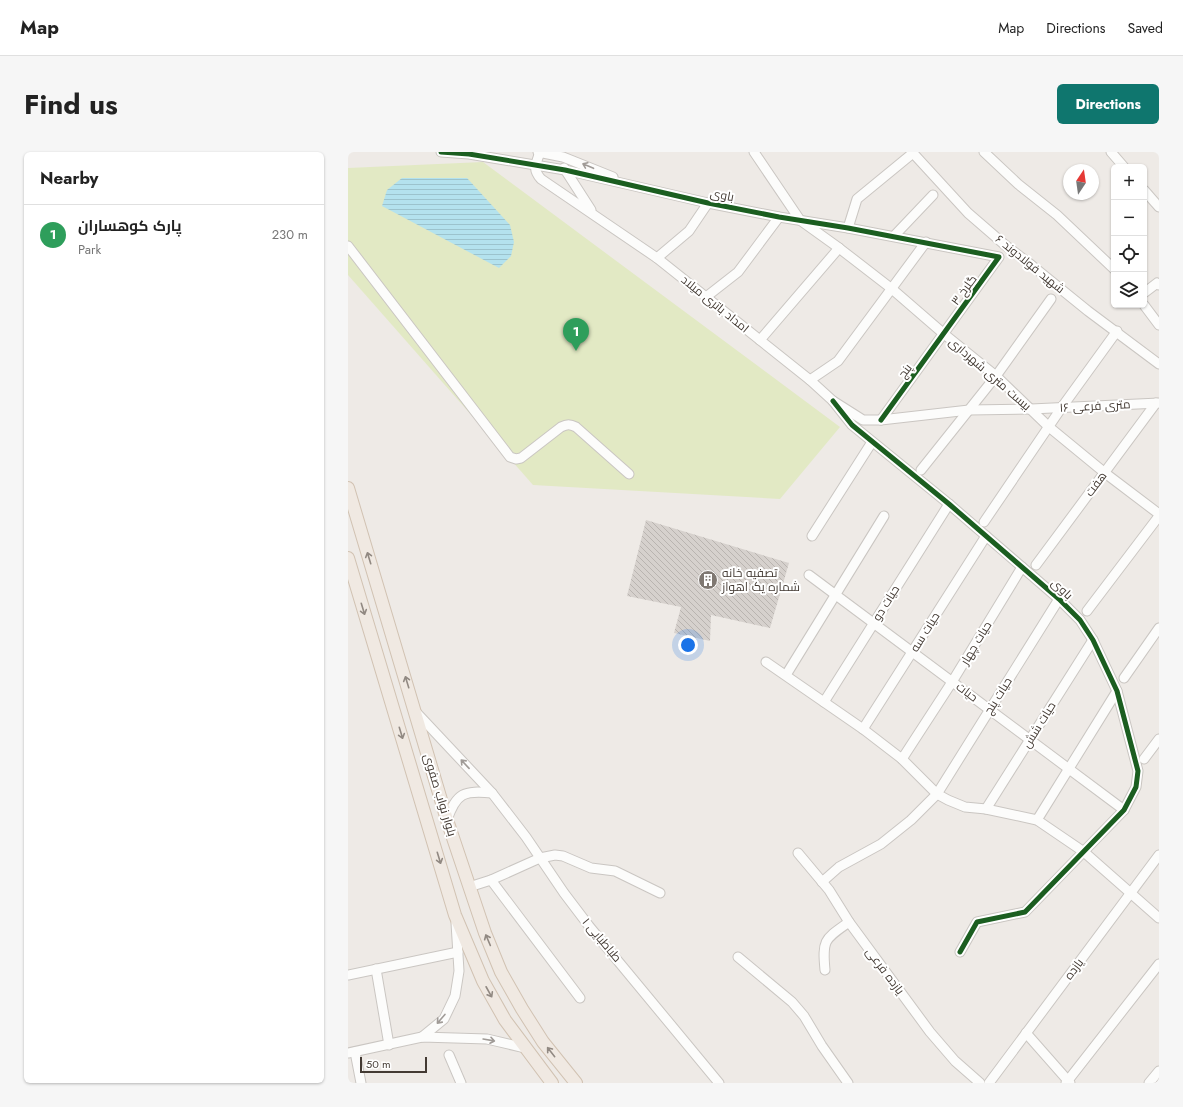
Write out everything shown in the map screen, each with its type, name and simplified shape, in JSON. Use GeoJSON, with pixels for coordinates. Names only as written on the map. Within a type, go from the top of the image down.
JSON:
{"type":"FeatureCollection","features":[{"type":"Feature","properties":{"kind":"main road","name":"بلوار نواب صفوی"},"geometry":{"type":"LineString","coordinates":[[348,488],[447,820],[485,933],[501,972],[522,1009],[543,1042],[576,1083]]}},
{"type":"Feature","properties":{"kind":"main road","name":"بلوار نواب صفوی"},"geometry":{"type":"LineString","coordinates":[[348,558],[455,915],[483,981],[505,1020],[552,1083]]}},
{"type":"Feature","properties":{"kind":"street","name":"باوی"},"geometry":{"type":"LineString","coordinates":[[442,152],[469,154],[565,170],[636,188],[708,203],[779,217],[926,242],[1000,258]]}},
{"type":"Feature","properties":{"kind":"street","name":"باوی"},"geometry":{"type":"LineString","coordinates":[[539,152],[583,164],[636,188]]}},
{"type":"Feature","properties":{"kind":"street"},"geometry":{"type":"LineString","coordinates":[[535,166],[539,152]]}},
{"type":"Feature","properties":{"kind":"street"},"geometry":{"type":"LineString","coordinates":[[754,152],[800,220]]}},
{"type":"Feature","properties":{"kind":"street"},"geometry":{"type":"LineString","coordinates":[[984,152],[1018,184],[1057,215],[1111,265]]}},
{"type":"Feature","properties":{"kind":"street"},"geometry":{"type":"LineString","coordinates":[[1111,152],[1121,164]]}},
{"type":"Feature","properties":{"kind":"street"},"geometry":{"type":"LineString","coordinates":[[848,228],[857,199],[913,153]]}},
{"type":"Feature","properties":{"kind":"street","name":"شهید فولادوند ۶"},"geometry":{"type":"LineString","coordinates":[[913,153],[968,213],[1005,245],[1088,311],[1117,331],[1159,364]]}},
{"type":"Feature","properties":{"kind":"street","name":"امداد باتری میلاد"},"geometry":{"type":"LineString","coordinates":[[558,156],[592,213]]}},
{"type":"Feature","properties":{"kind":"street","name":"امداد باتری میلاد"},"geometry":{"type":"LineString","coordinates":[[535,166],[536,173],[541,179],[657,258],[810,380],[833,401]]}},
{"type":"Feature","properties":{"kind":"street"},"geometry":{"type":"LineString","coordinates":[[1147,193],[1159,207]]}},
{"type":"Feature","properties":{"kind":"street"},"geometry":{"type":"LineString","coordinates":[[894,236],[933,195]]}},
{"type":"Feature","properties":{"kind":"street"},"geometry":{"type":"LineString","coordinates":[[657,258],[689,231],[708,203]]}},
{"type":"Feature","properties":{"kind":"street"},"geometry":{"type":"LineString","coordinates":[[706,297],[738,272],[779,217]]}},
{"type":"Feature","properties":{"kind":"street","name":"بیست متری شهرداری"},"geometry":{"type":"LineString","coordinates":[[800,220],[839,248],[892,290],[996,376],[1049,427],[1159,515]]}},
{"type":"Feature","properties":{"kind":"street"},"geometry":{"type":"LineString","coordinates":[[810,380],[838,361],[892,290],[926,242]]}},
{"type":"Feature","properties":{"kind":"street"},"geometry":{"type":"LineString","coordinates":[[348,246],[510,457],[516,460],[521,458],[561,427],[566,424],[570,424],[629,474]]}},
{"type":"Feature","properties":{"kind":"street"},"geometry":{"type":"LineString","coordinates":[[760,340],[839,248]]}},
{"type":"Feature","properties":{"kind":"street","name":"گلرخ ۳"},"geometry":{"type":"LineString","coordinates":[[944,334],[1000,258]]}},
{"type":"Feature","properties":{"kind":"street"},"geometry":{"type":"LineString","coordinates":[[1147,291],[1157,283],[1159,285]]}},
{"type":"Feature","properties":{"kind":"street"},"geometry":{"type":"LineString","coordinates":[[921,470],[996,376],[1051,298]]}},
{"type":"Feature","properties":{"kind":"street"},"geometry":{"type":"LineString","coordinates":[[1146,308],[1159,325]]}},
{"type":"Feature","properties":{"kind":"street"},"geometry":{"type":"LineString","coordinates":[[984,522],[1062,407],[1117,331]]}},
{"type":"Feature","properties":{"kind":"street","name":"پنج"},"geometry":{"type":"LineString","coordinates":[[881,420],[944,334]]}},
{"type":"Feature","properties":{"kind":"street","name":"باوی"},"geometry":{"type":"LineString","coordinates":[[833,401],[852,426],[949,504],[1059,599],[1080,620],[1093,640],[1118,691],[1138,770],[1136,787],[1124,810],[1084,852],[1024,912],[977,922],[960,952]]}},
{"type":"Feature","properties":{"kind":"street","name":"۱۶ متری فرعی"},"geometry":{"type":"LineString","coordinates":[[833,401],[863,420],[881,420],[969,410],[1031,409],[1157,403]]}},
{"type":"Feature","properties":{"kind":"street","name":"هفت"},"geometry":{"type":"LineString","coordinates":[[1036,564],[1157,403]]}},
{"type":"Feature","properties":{"kind":"street"},"geometry":{"type":"LineString","coordinates":[[812,536],[872,442]]}},
{"type":"Feature","properties":{"kind":"street","name":"حیات دو"},"geometry":{"type":"LineString","coordinates":[[824,702],[949,504]]}},
{"type":"Feature","properties":{"kind":"street"},"geometry":{"type":"LineString","coordinates":[[1087,611],[1159,515]]}},
{"type":"Feature","properties":{"kind":"street"},"geometry":{"type":"LineString","coordinates":[[786,676],[884,516]]}},
{"type":"Feature","properties":{"kind":"street","name":"حیات سه"},"geometry":{"type":"LineString","coordinates":[[863,729],[986,536]]}},
{"type":"Feature","properties":{"kind":"street","name":"حیات چهار"},"geometry":{"type":"LineString","coordinates":[[902,759],[952,682],[1022,567]]}},
{"type":"Feature","properties":{"kind":"street","name":"حیات"},"geometry":{"type":"LineString","coordinates":[[809,575],[1124,810]]}},
{"type":"Feature","properties":{"kind":"street","name":"حیات پنج"},"geometry":{"type":"LineString","coordinates":[[822,882],[839,867],[881,844],[911,820],[937,794],[1059,599]]}},
{"type":"Feature","properties":{"kind":"street"},"geometry":{"type":"LineString","coordinates":[[1124,678],[1159,628]]}},
{"type":"Feature","properties":{"kind":"street","name":"حیات شش"},"geometry":{"type":"LineString","coordinates":[[986,809],[1093,640]]}},
{"type":"Feature","properties":{"kind":"street"},"geometry":{"type":"LineString","coordinates":[[766,662],[863,729],[902,759],[937,794],[965,807],[986,809],[1037,820],[1084,852],[1159,918]]}},
{"type":"Feature","properties":{"kind":"street"},"geometry":{"type":"LineString","coordinates":[[1037,820],[1118,691]]}},
{"type":"Feature","properties":{"kind":"street","name":"طباطبایی ۱"},"geometry":{"type":"LineString","coordinates":[[415,711],[492,793],[589,926],[718,1083]]}},
{"type":"Feature","properties":{"kind":"street"},"geometry":{"type":"LineString","coordinates":[[1144,759],[1159,739]]}},
{"type":"Feature","properties":{"kind":"street"},"geometry":{"type":"LineString","coordinates":[[447,820],[451,808],[457,799],[467,792],[492,793]]}},
{"type":"Feature","properties":{"kind":"street","name":"یازده فرعی"},"geometry":{"type":"LineString","coordinates":[[798,853],[822,882],[848,922],[930,1032],[955,1061],[980,1083]]}},
{"type":"Feature","properties":{"kind":"street"},"geometry":{"type":"LineString","coordinates":[[469,887],[491,880],[540,858],[555,855],[562,856],[590,868],[615,871],[660,893]]}},
{"type":"Feature","properties":{"kind":"street","name":"یازده"},"geometry":{"type":"LineString","coordinates":[[989,1083],[1159,855]]}},
{"type":"Feature","properties":{"kind":"street"},"geometry":{"type":"LineString","coordinates":[[491,880],[580,998]]}},
{"type":"Feature","properties":{"kind":"street"},"geometry":{"type":"LineString","coordinates":[[422,1037],[444,1019],[455,996],[459,971],[455,915]]}},
{"type":"Feature","properties":{"kind":"street"},"geometry":{"type":"LineString","coordinates":[[825,970],[823,952],[826,941],[829,935],[848,922]]}},
{"type":"Feature","properties":{"kind":"street"},"geometry":{"type":"LineString","coordinates":[[348,975],[458,952]]}},
{"type":"Feature","properties":{"kind":"street"},"geometry":{"type":"LineString","coordinates":[[738,957],[792,1002],[804,1016],[822,1046],[848,1083]]}},
{"type":"Feature","properties":{"kind":"street"},"geometry":{"type":"LineString","coordinates":[[1026,1033],[1068,1082],[1159,964]]}},
{"type":"Feature","properties":{"kind":"street"},"geometry":{"type":"LineString","coordinates":[[376,969],[389,1045]]}},
{"type":"Feature","properties":{"kind":"street"},"geometry":{"type":"LineString","coordinates":[[361,1083],[352,1052],[422,1037],[487,1039],[525,1048]]}},
{"type":"Feature","properties":{"kind":"street"},"geometry":{"type":"LineString","coordinates":[[449,1055],[461,1083]]}},
{"type":"Feature","properties":{"kind":"street"},"geometry":{"type":"LineString","coordinates":[[1149,1083],[1159,1071]]}},
{"type":"Feature","properties":{"kind":"green space"},"geometry":{"type":"Polygon","coordinates":[[[483,162],[840,427],[780,499],[533,485],[348,275],[348,168],[483,162]]]}},
{"type":"Feature","properties":{"kind":"water"},"geometry":{"type":"Polygon","coordinates":[[[402,178],[467,178],[510,225],[514,242],[511,256],[499,268],[382,206],[387,190],[402,178]]]}},
{"type":"Feature","properties":{"kind":"building","name":"تصفیه خانه شماره یک اهواز"},"geometry":{"type":"Polygon","coordinates":[[[646,520],[789,563],[770,628],[711,615],[710,641],[674,633],[681,607],[627,596],[646,520]]]}},
{"type":"Feature","properties":{"kind":"cycle path"},"geometry":{"type":"LineString","coordinates":[[441,152],[469,154],[565,170],[708,203],[999,257],[881,420]]}},
{"type":"Feature","properties":{"kind":"cycle path"},"geometry":{"type":"LineString","coordinates":[[833,401],[852,425],[949,504],[1059,599],[1080,620],[1093,640],[1117,691],[1138,771],[1136,787],[1124,810],[1025,912],[977,922],[960,952]]}},
{"type":"Feature","properties":{"kind":"place","name":"پارک کوهساران"},"geometry":{"type":"Point","coordinates":[576,351]}},
{"type":"Feature","properties":{"kind":"place","name":"تصفیه خانه شماره یک اهواز"},"geometry":{"type":"Point","coordinates":[708,580]}}]}
